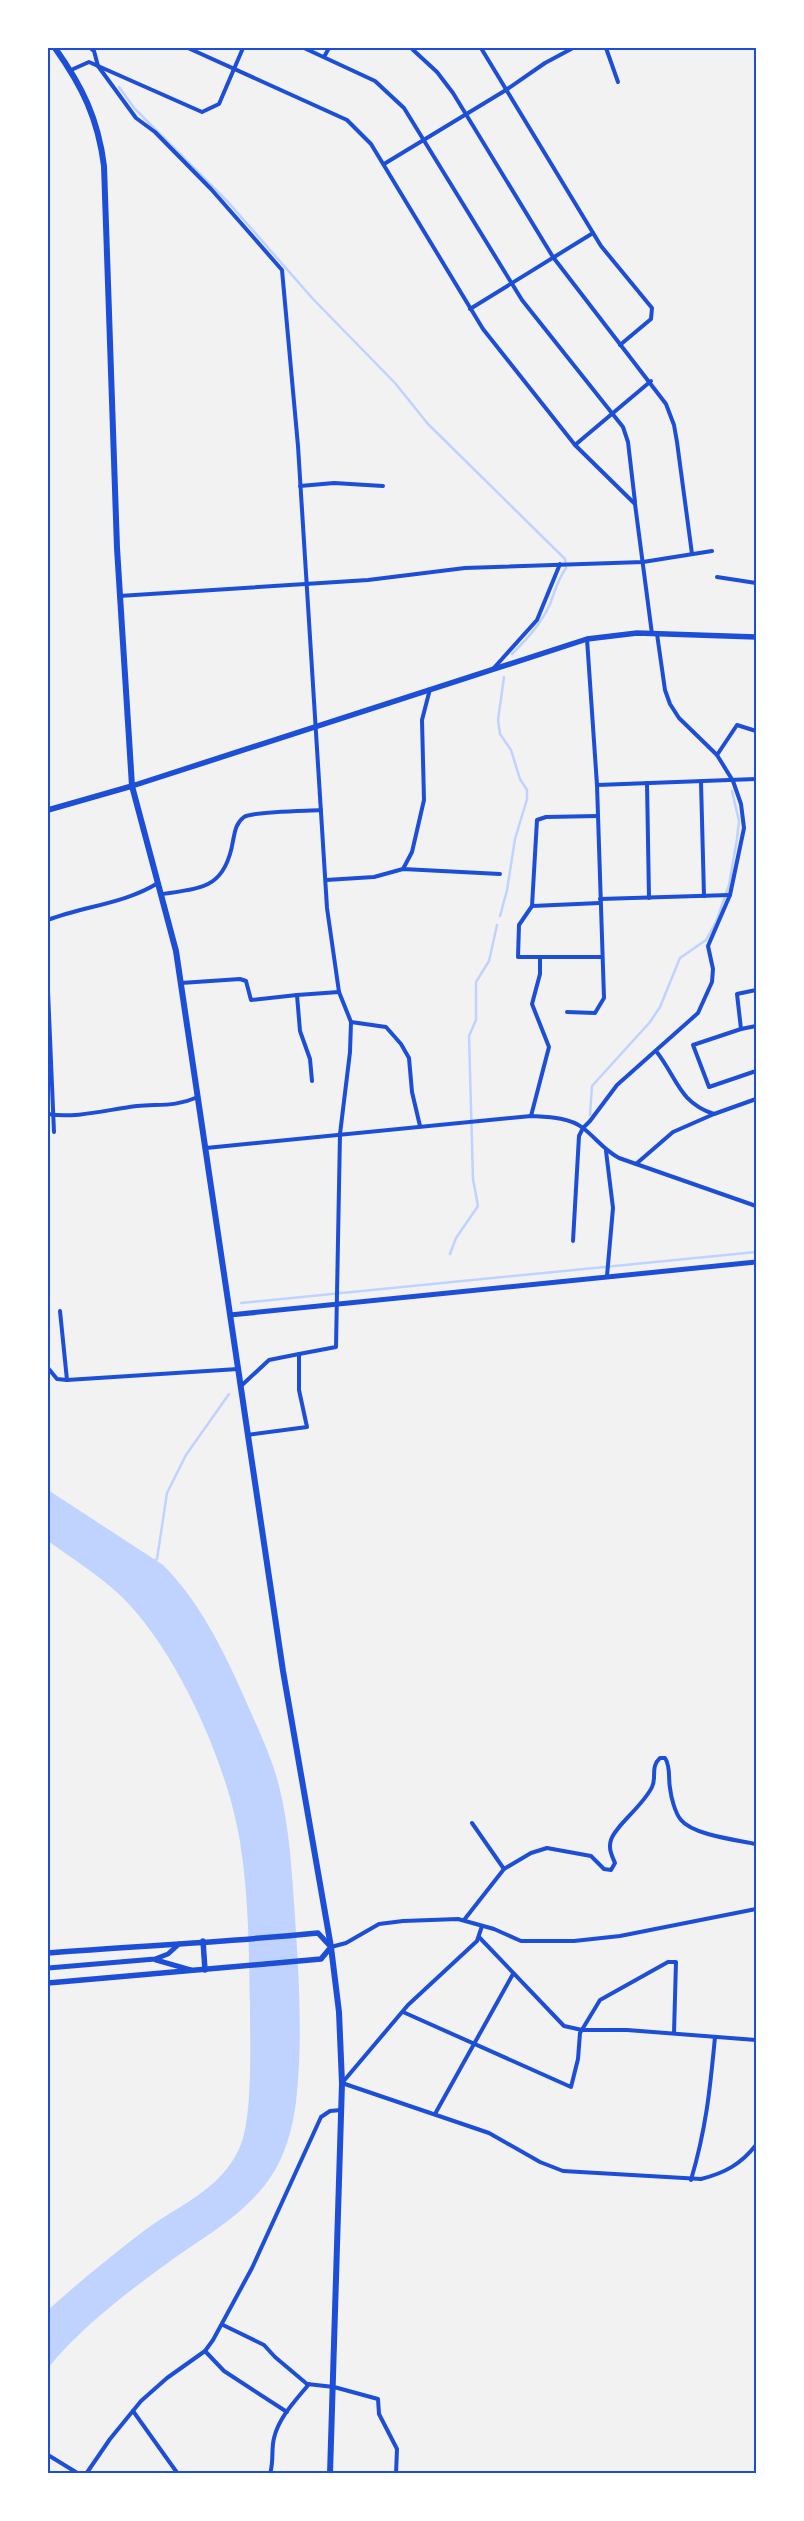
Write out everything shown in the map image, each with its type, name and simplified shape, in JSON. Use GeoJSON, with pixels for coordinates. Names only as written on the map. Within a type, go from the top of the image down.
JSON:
{"type":"FeatureCollection","features":[{"type":"Feature","properties":{"kind":"main road"},"geometry":{"type":"LineString","coordinates":[[54,48],[71,70],[87,99],[102,144],[119,596],[132,786],[162,894],[182,984],[283,1671],[331,1947],[340,2012],[342,2083],[330,2474]]}},
{"type":"Feature","properties":{"kind":"main road"},"geometry":{"type":"LineString","coordinates":[[48,810],[132,786],[587,640],[613,635],[654,634],[756,638]]}},
{"type":"Feature","properties":{"kind":"main road"},"geometry":{"type":"LineString","coordinates":[[48,1953],[180,1942],[240,1940],[318,1932],[331,1947]]}},
{"type":"Feature","properties":{"kind":"main road"},"geometry":{"type":"LineString","coordinates":[[203,1941],[205,1970]]}},
{"type":"Feature","properties":{"kind":"main road"},"geometry":{"type":"LineString","coordinates":[[48,1983],[321,1959],[331,1947]]}},
{"type":"Feature","properties":{"kind":"street"},"geometry":{"type":"LineString","coordinates":[[90,48],[94,51],[98,66],[136,118],[155,132],[211,188],[282,270],[307,584],[327,908],[339,992],[350,1022],[350,1052],[340,1134],[336,1348],[269,1360],[241,1386]]}},
{"type":"Feature","properties":{"kind":"street"},"geometry":{"type":"LineString","coordinates":[[188,48],[347,120],[371,144],[470,309],[489,336],[575,445],[635,504]]}},
{"type":"Feature","properties":{"kind":"street"},"geometry":{"type":"LineString","coordinates":[[71,70],[89,62],[202,112],[219,104],[243,48]]}},
{"type":"Feature","properties":{"kind":"street"},"geometry":{"type":"LineString","coordinates":[[304,48],[376,81],[404,108],[522,300],[612,413],[627,435],[654,634],[670,704],[680,718],[717,755],[733,780],[742,804],[744,828],[730,895],[708,946],[713,969],[712,982],[698,1013],[617,1085],[583,1128],[580,1136],[573,1241]]}},
{"type":"Feature","properties":{"kind":"street"},"geometry":{"type":"LineString","coordinates":[[324,57],[329,48]]}},
{"type":"Feature","properties":{"kind":"street"},"geometry":{"type":"LineString","coordinates":[[411,48],[437,72],[466,114],[553,257],[620,345],[651,382],[666,404],[674,425],[692,554]]}},
{"type":"Feature","properties":{"kind":"street"},"geometry":{"type":"LineString","coordinates":[[481,48],[593,233],[652,308],[651,319],[620,345]]}},
{"type":"Feature","properties":{"kind":"street"},"geometry":{"type":"LineString","coordinates":[[384,164],[506,90],[545,63],[574,48]]}},
{"type":"Feature","properties":{"kind":"street"},"geometry":{"type":"LineString","coordinates":[[606,48],[618,82]]}},
{"type":"Feature","properties":{"kind":"street"},"geometry":{"type":"LineString","coordinates":[[470,309],[593,233]]}},
{"type":"Feature","properties":{"kind":"street"},"geometry":{"type":"LineString","coordinates":[[575,445],[651,382]]}},
{"type":"Feature","properties":{"kind":"street"},"geometry":{"type":"LineString","coordinates":[[300,486],[334,483],[383,486]]}},
{"type":"Feature","properties":{"kind":"street"},"geometry":{"type":"LineString","coordinates":[[119,596],[307,584],[465,568],[643,562],[712,551]]}},
{"type":"Feature","properties":{"kind":"street"},"geometry":{"type":"LineString","coordinates":[[491,670],[537,620],[560,564]]}},
{"type":"Feature","properties":{"kind":"street"},"geometry":{"type":"LineString","coordinates":[[716,577],[756,583]]}},
{"type":"Feature","properties":{"kind":"street"},"geometry":{"type":"LineString","coordinates":[[567,1012],[595,1013],[604,998],[597,785],[587,640]]}},
{"type":"Feature","properties":{"kind":"street"},"geometry":{"type":"LineString","coordinates":[[403,869],[412,852],[424,800],[425,763],[422,720],[430,689]]}},
{"type":"Feature","properties":{"kind":"street"},"geometry":{"type":"LineString","coordinates":[[717,755],[737,725],[756,731]]}},
{"type":"Feature","properties":{"kind":"street"},"geometry":{"type":"LineString","coordinates":[[597,785],[756,779]]}},
{"type":"Feature","properties":{"kind":"street"},"geometry":{"type":"LineString","coordinates":[[701,782],[704,896]]}},
{"type":"Feature","properties":{"kind":"street"},"geometry":{"type":"LineString","coordinates":[[647,783],[649,898]]}},
{"type":"Feature","properties":{"kind":"street"},"geometry":{"type":"LineString","coordinates":[[162,894],[196,889],[213,884],[229,860],[238,823],[248,815],[321,810]]}},
{"type":"Feature","properties":{"kind":"street"},"geometry":{"type":"LineString","coordinates":[[598,816],[546,817],[537,820],[532,906],[519,925],[518,957],[540,959],[602,957]]}},
{"type":"Feature","properties":{"kind":"street"},"geometry":{"type":"LineString","coordinates":[[326,880],[374,878],[403,869],[500,874]]}},
{"type":"Feature","properties":{"kind":"street"},"geometry":{"type":"LineString","coordinates":[[48,920],[71,911],[130,898],[158,883]]}},
{"type":"Feature","properties":{"kind":"street"},"geometry":{"type":"LineString","coordinates":[[532,906],[730,895]]}},
{"type":"Feature","properties":{"kind":"street"},"geometry":{"type":"LineString","coordinates":[[531,1116],[549,1047],[532,1004],[540,974],[540,959]]}},
{"type":"Feature","properties":{"kind":"street"},"geometry":{"type":"LineString","coordinates":[[182,984],[240,979],[246,981],[251,1000],[339,992]]}},
{"type":"Feature","properties":{"kind":"street"},"geometry":{"type":"LineString","coordinates":[[741,1029],[737,994],[756,990]]}},
{"type":"Feature","properties":{"kind":"street"},"geometry":{"type":"LineString","coordinates":[[48,991],[50,1115],[54,1132]]}},
{"type":"Feature","properties":{"kind":"street"},"geometry":{"type":"LineString","coordinates":[[297,995],[300,1032],[310,1059],[312,1081]]}},
{"type":"Feature","properties":{"kind":"street"},"geometry":{"type":"LineString","coordinates":[[350,1022],[386,1027],[407,1052],[420,1126]]}},
{"type":"Feature","properties":{"kind":"street"},"geometry":{"type":"LineString","coordinates":[[756,1026],[693,1045],[709,1087],[756,1071]]}},
{"type":"Feature","properties":{"kind":"street"},"geometry":{"type":"LineString","coordinates":[[656,1051],[669,1068],[683,1096],[694,1106],[714,1114]]}},
{"type":"Feature","properties":{"kind":"street"},"geometry":{"type":"LineString","coordinates":[[50,1115],[116,1111],[136,1106],[171,1106],[198,1097]]}},
{"type":"Feature","properties":{"kind":"street"},"geometry":{"type":"LineString","coordinates":[[636,1164],[673,1132],[714,1114],[756,1099]]}},
{"type":"Feature","properties":{"kind":"street"},"geometry":{"type":"LineString","coordinates":[[206,1148],[531,1116],[559,1119],[583,1128],[606,1151],[636,1164],[756,1206]]}},
{"type":"Feature","properties":{"kind":"street"},"geometry":{"type":"LineString","coordinates":[[606,1151],[612,1208],[607,1276]]}},
{"type":"Feature","properties":{"kind":"street"},"geometry":{"type":"LineString","coordinates":[[230,1315],[338,1302],[756,1262]]}},
{"type":"Feature","properties":{"kind":"street"},"geometry":{"type":"LineString","coordinates":[[60,1311],[67,1380]]}},
{"type":"Feature","properties":{"kind":"street"},"geometry":{"type":"LineString","coordinates":[[248,1435],[307,1427],[299,1390],[299,1354]]}},
{"type":"Feature","properties":{"kind":"street"},"geometry":{"type":"LineString","coordinates":[[48,1368],[57,1379],[67,1380],[238,1369]]}},
{"type":"Feature","properties":{"kind":"street"},"geometry":{"type":"LineString","coordinates":[[464,1920],[504,1869],[532,1853],[547,1848],[590,1856],[604,1869],[611,1870],[615,1863],[610,1852],[610,1842],[614,1833],[638,1809],[652,1786],[655,1762],[660,1758],[666,1758],[668,1762],[672,1795],[680,1820],[691,1829],[756,1844]]}},
{"type":"Feature","properties":{"kind":"street"},"geometry":{"type":"LineString","coordinates":[[472,1824],[504,1869]]}},
{"type":"Feature","properties":{"kind":"street"},"geometry":{"type":"LineString","coordinates":[[331,1947],[346,1943],[379,1924],[403,1921],[453,1918],[482,1926],[521,1941],[591,1940],[756,1909]]}},
{"type":"Feature","properties":{"kind":"street"},"geometry":{"type":"LineString","coordinates":[[482,1926],[479,1937],[403,2012],[342,2083],[489,2133],[540,2162],[563,2171],[691,2180],[720,2174],[735,2167],[756,2145]]}},
{"type":"Feature","properties":{"kind":"street"},"geometry":{"type":"LineString","coordinates":[[479,1937],[564,2026],[582,2030],[674,2033],[756,2040]]}},
{"type":"Feature","properties":{"kind":"street"},"geometry":{"type":"LineString","coordinates":[[48,1968],[155,1959],[168,1954],[180,1942]]}},
{"type":"Feature","properties":{"kind":"street"},"geometry":{"type":"LineString","coordinates":[[155,1959],[192,1971]]}},
{"type":"Feature","properties":{"kind":"street"},"geometry":{"type":"LineString","coordinates":[[403,2012],[474,2042],[571,2087],[578,2059],[580,2033],[600,2000],[668,1962],[676,1962],[674,2033]]}},
{"type":"Feature","properties":{"kind":"street"},"geometry":{"type":"LineString","coordinates":[[435,2114],[513,1974]]}},
{"type":"Feature","properties":{"kind":"street"},"geometry":{"type":"LineString","coordinates":[[691,2180],[703,2141],[708,2111],[715,2037]]}},
{"type":"Feature","properties":{"kind":"street"},"geometry":{"type":"LineString","coordinates":[[86,2474],[133,2411],[151,2391],[205,2351],[223,2325],[252,2268],[321,2117],[330,2111],[341,2110]]}},
{"type":"Feature","properties":{"kind":"street"},"geometry":{"type":"LineString","coordinates":[[223,2325],[264,2345],[275,2357],[309,2384],[378,2399],[378,2414],[397,2448],[396,2474]]}},
{"type":"Feature","properties":{"kind":"street"},"geometry":{"type":"LineString","coordinates":[[205,2351],[224,2371],[287,2412]]}},
{"type":"Feature","properties":{"kind":"street"},"geometry":{"type":"LineString","coordinates":[[270,2474],[274,2435],[287,2412],[309,2384]]}},
{"type":"Feature","properties":{"kind":"street"},"geometry":{"type":"LineString","coordinates":[[133,2411],[178,2474]]}},
{"type":"Feature","properties":{"kind":"street"},"geometry":{"type":"LineString","coordinates":[[48,2455],[80,2474]]}},
{"type":"Feature","properties":{"kind":"water"},"geometry":{"type":"Polygon","coordinates":[[[48,1490],[163,1565],[191,1598],[225,1655],[260,1733],[278,1780],[288,1838],[293,1885],[300,2033],[298,2079],[293,2121],[288,2142],[270,2178],[238,2213],[156,2271],[91,2323],[48,2368],[48,2310],[95,2269],[145,2230],[198,2196],[231,2163],[239,2149],[247,2120],[250,2082],[250,2042],[248,1926],[243,1863],[234,1812],[212,1746],[198,1712],[181,1679],[143,1620],[114,1589],[48,1541],[48,1490]]]}},
{"type":"Feature","properties":{"kind":"waterway"},"geometry":{"type":"LineString","coordinates":[[119,87],[135,109],[228,202],[313,299],[395,383],[428,424],[565,559],[566,568],[550,604],[533,631],[512,654]]}},
{"type":"Feature","properties":{"kind":"waterway"},"geometry":{"type":"LineString","coordinates":[[500,916],[507,890],[515,839],[527,799],[527,790],[520,779],[511,750],[500,734],[498,720],[504,677]]}},
{"type":"Feature","properties":{"kind":"waterway"},"geometry":{"type":"LineString","coordinates":[[590,1115],[592,1086],[650,1022],[660,1007],[680,958],[706,940],[716,922],[729,885],[737,839],[739,821],[732,791]]}},
{"type":"Feature","properties":{"kind":"waterway"},"geometry":{"type":"LineString","coordinates":[[450,1254],[456,1238],[478,1206],[473,1179],[469,1036],[476,1020],[476,982],[489,961],[497,925]]}},
{"type":"Feature","properties":{"kind":"waterway"},"geometry":{"type":"LineString","coordinates":[[241,1303],[756,1252]]}},
{"type":"Feature","properties":{"kind":"waterway"},"geometry":{"type":"LineString","coordinates":[[153,1562],[157,1559],[167,1493],[186,1455],[229,1394]]}}]}
